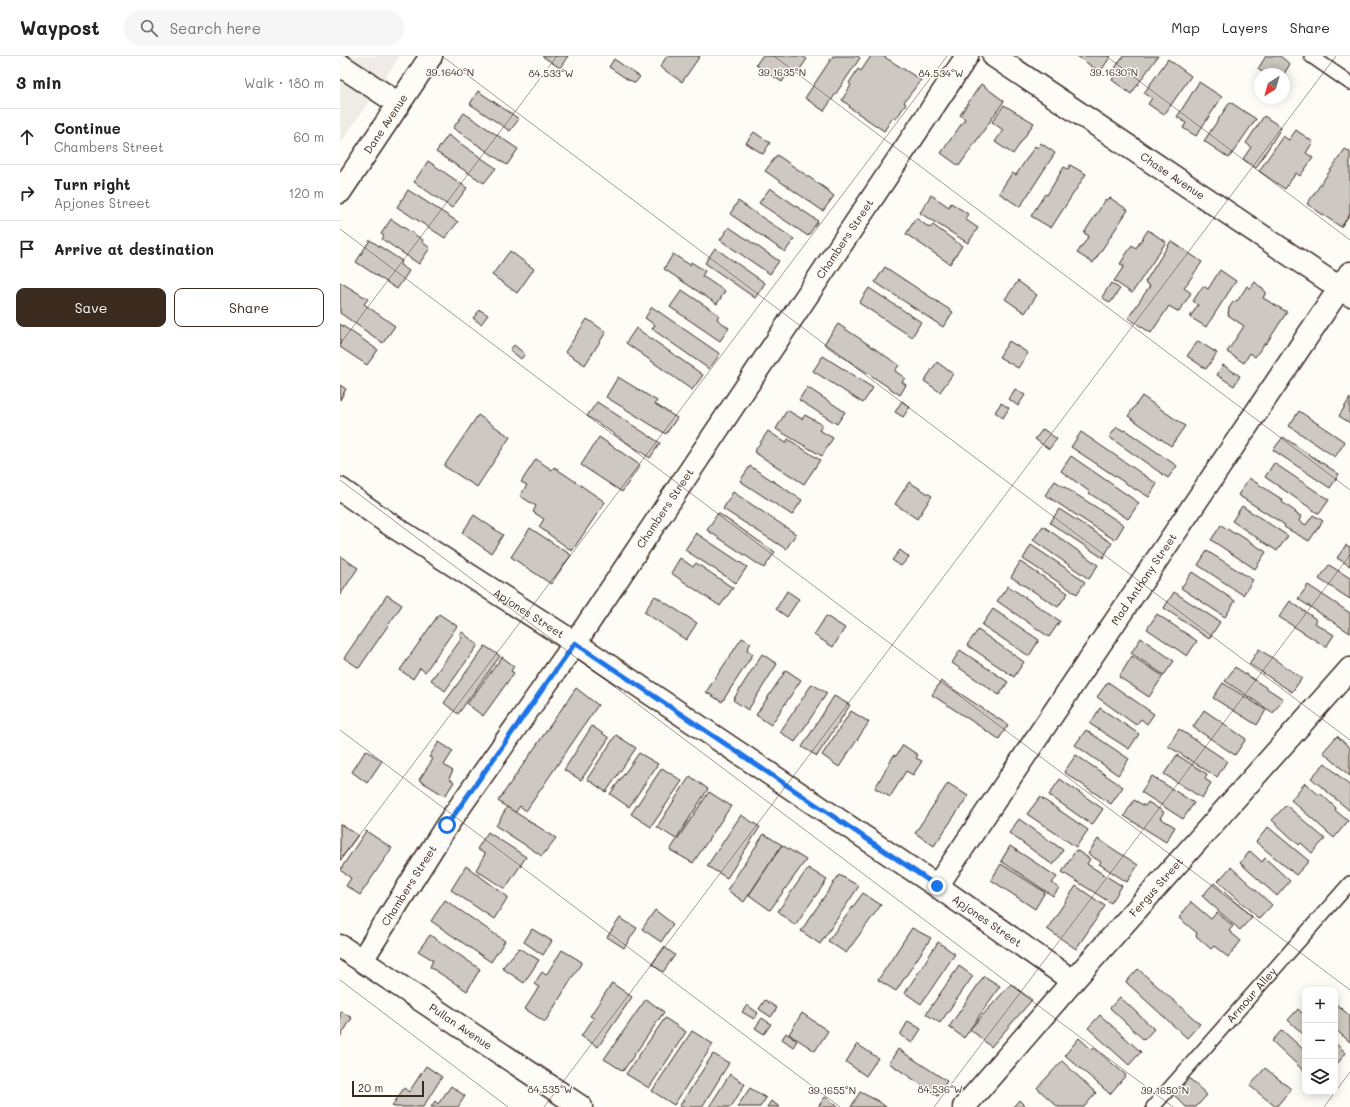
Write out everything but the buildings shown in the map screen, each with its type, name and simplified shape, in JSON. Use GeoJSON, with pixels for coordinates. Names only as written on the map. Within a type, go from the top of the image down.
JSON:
{"type":"FeatureCollection","features":[{"type":"Feature","properties":{"kind":"street","name":"Dane Avenue"},"geometry":{"type":"LineString","coordinates":[[340,192],[431,56]]}},
{"type":"Feature","properties":{"kind":"street","name":"Chambers Street"},"geometry":{"type":"LineString","coordinates":[[362,960],[447,825],[575,643],[968,56]]}},
{"type":"Feature","properties":{"kind":"street","name":"Chase Avenue"},"geometry":{"type":"LineString","coordinates":[[994,56],[1347,286]]}},
{"type":"Feature","properties":{"kind":"street"},"geometry":{"type":"LineString","coordinates":[[340,65],[399,104]]}},
{"type":"Feature","properties":{"kind":"street","name":"Mad Anthony Street"},"geometry":{"type":"LineString","coordinates":[[937,886],[1347,286]]}},
{"type":"Feature","properties":{"kind":"street","name":"Apjones Street"},"geometry":{"type":"LineString","coordinates":[[340,490],[388,523],[575,643],[937,886],[1073,981]]}},
{"type":"Feature","properties":{"kind":"street","name":"Fergus Street"},"geometry":{"type":"LineString","coordinates":[[964,1107],[1073,981],[1350,669]]}},
{"type":"Feature","properties":{"kind":"street","name":"Pullan Avenue"},"geometry":{"type":"LineString","coordinates":[[340,946],[581,1107]]}},
{"type":"Feature","properties":{"kind":"lane"},"geometry":{"type":"LineString","coordinates":[[1311,56],[1350,83]]}},
{"type":"Feature","properties":{"kind":"lane","name":"Armour Alley"},"geometry":{"type":"LineString","coordinates":[[1153,1107],[1350,883]]}},
{"type":"Feature","properties":{"kind":"shaded area"},"geometry":{"type":"Polygon","coordinates":[[[340,56],[400,56],[340,144],[340,56]]]}},
{"type":"Feature","properties":{"kind":"route"},"geometry":{"type":"LineString","coordinates":[[447,825],[575,643],[937,886]]}}]}
